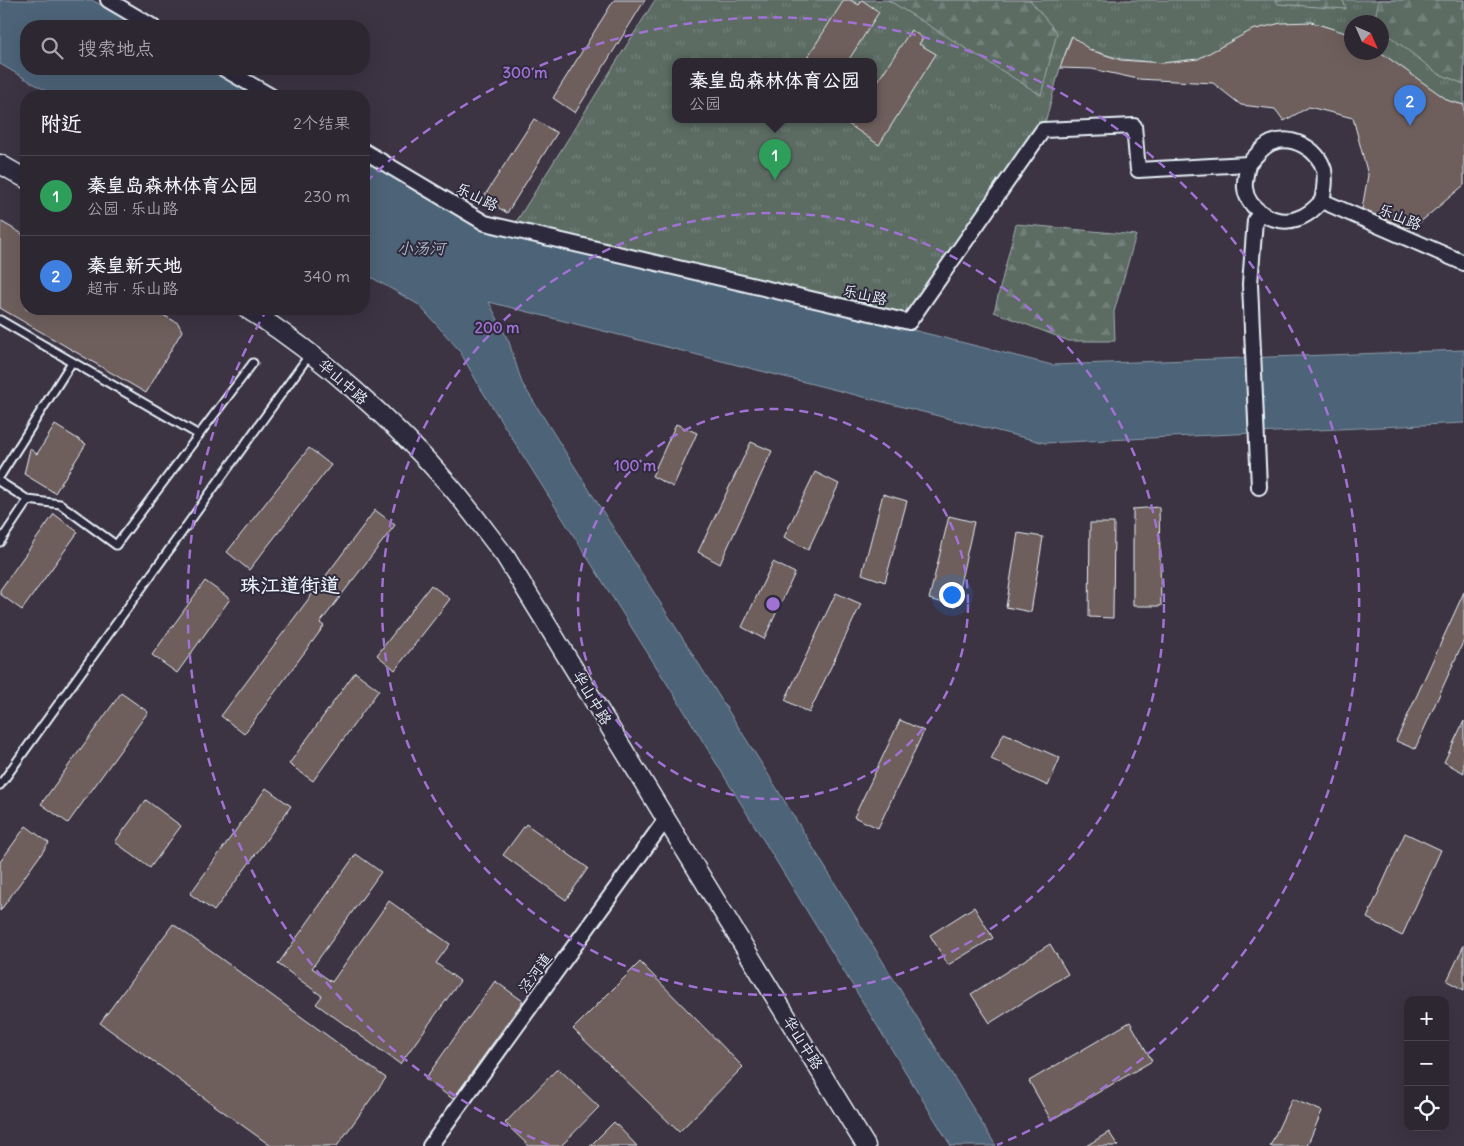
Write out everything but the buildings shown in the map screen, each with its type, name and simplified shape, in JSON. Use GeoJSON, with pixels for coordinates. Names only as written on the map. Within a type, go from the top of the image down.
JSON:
{"type":"FeatureCollection","features":[{"type":"Feature","properties":{"kind":"street"},"geometry":{"type":"LineString","coordinates":[[108,0],[142,20]]}},
{"type":"Feature","properties":{"kind":"street"},"geometry":{"type":"LineString","coordinates":[[234,75],[261,90]]}},
{"type":"Feature","properties":{"kind":"street","name":"乐山路"},"geometry":{"type":"LineString","coordinates":[[370,155],[485,223],[908,322],[1043,130],[1134,126],[1138,170],[1248,164]]}},
{"type":"Feature","properties":{"kind":"street"},"geometry":{"type":"LineString","coordinates":[[1286,140],[1303,144],[1317,157],[1324,170],[1325,184],[1322,201],[1310,213],[1295,220],[1278,220],[1261,214],[1251,202],[1245,188],[1248,164],[1272,143],[1286,140]]}},
{"type":"Feature","properties":{"kind":"street"},"geometry":{"type":"LineString","coordinates":[[0,164],[20,176]]}},
{"type":"Feature","properties":{"kind":"street","name":"乐山路"},"geometry":{"type":"LineString","coordinates":[[1322,201],[1464,263]]}},
{"type":"Feature","properties":{"kind":"street"},"geometry":{"type":"LineString","coordinates":[[1259,487],[1250,284],[1256,220],[1261,214]]}},
{"type":"Feature","properties":{"kind":"street","name":"华山中路"},"geometry":{"type":"LineString","coordinates":[[255,315],[310,354],[382,416],[444,480],[504,556],[866,1146]]}},
{"type":"Feature","properties":{"kind":"street","name":"泾河道"},"geometry":{"type":"LineString","coordinates":[[430,1146],[666,819]]}},
{"type":"Feature","properties":{"kind":"lane"},"geometry":{"type":"LineString","coordinates":[[0,320],[199,435]]}},
{"type":"Feature","properties":{"kind":"lane"},"geometry":{"type":"LineString","coordinates":[[0,785],[310,354]]}},
{"type":"Feature","properties":{"kind":"lane"},"geometry":{"type":"LineString","coordinates":[[0,476],[72,362]]}},
{"type":"Feature","properties":{"kind":"lane"},"geometry":{"type":"LineString","coordinates":[[0,482],[28,500],[60,504],[116,546],[253,362]]}},
{"type":"Feature","properties":{"kind":"lane"},"geometry":{"type":"LineString","coordinates":[[0,542],[28,500]]}},
{"type":"Feature","properties":{"kind":"green space"},"geometry":{"type":"Polygon","coordinates":[[[655,0],[1464,0],[1464,105],[1449,101],[1389,59],[1389,15],[1344,15],[1344,33],[1311,22],[1198,59],[1163,63],[1121,59],[1090,50],[1071,37],[1060,68],[1043,130],[909,322],[511,230],[655,0]]]}},
{"type":"Feature","properties":{"kind":"green space"},"geometry":{"type":"Polygon","coordinates":[[[888,0],[1030,0],[1057,33],[1041,95],[888,0]]]}},
{"type":"Feature","properties":{"kind":"green space"},"geometry":{"type":"Polygon","coordinates":[[[1276,0],[1343,0],[1346,9],[1278,4],[1276,0]]]}},
{"type":"Feature","properties":{"kind":"green space"},"geometry":{"type":"Polygon","coordinates":[[[1379,0],[1464,0],[1464,84],[1437,73],[1389,35],[1389,15],[1376,15],[1379,0]]]}},
{"type":"Feature","properties":{"kind":"green space"},"geometry":{"type":"Polygon","coordinates":[[[1016,224],[1136,235],[1114,312],[1115,341],[1069,341],[994,312],[1016,224]]]}},
{"type":"Feature","properties":{"kind":"water"},"geometry":{"type":"Polygon","coordinates":[[[0,0],[92,0],[127,20],[20,20],[20,75],[221,75],[248,90],[45,90],[0,64],[0,0]]]}},
{"type":"Feature","properties":{"kind":"water","name":"小汤河"},"geometry":{"type":"Polygon","coordinates":[[[370,160],[471,219],[1052,365],[1464,350],[1464,423],[1045,443],[489,302],[509,342],[522,383],[763,766],[996,1146],[951,1146],[683,709],[481,389],[459,350],[419,305],[370,276],[370,160]]]}},
{"type":"Feature","properties":{"kind":"place","name":"秦皇新天地"},"geometry":{"type":"Point","coordinates":[1410,126]}},
{"type":"Feature","properties":{"kind":"place","name":"秦皇岛森林体育公园"},"geometry":{"type":"Point","coordinates":[775,180]}},
{"type":"Feature","properties":{"kind":"district","name":"珠江道街道"},"geometry":{"type":"Point","coordinates":[290,585]}}]}
